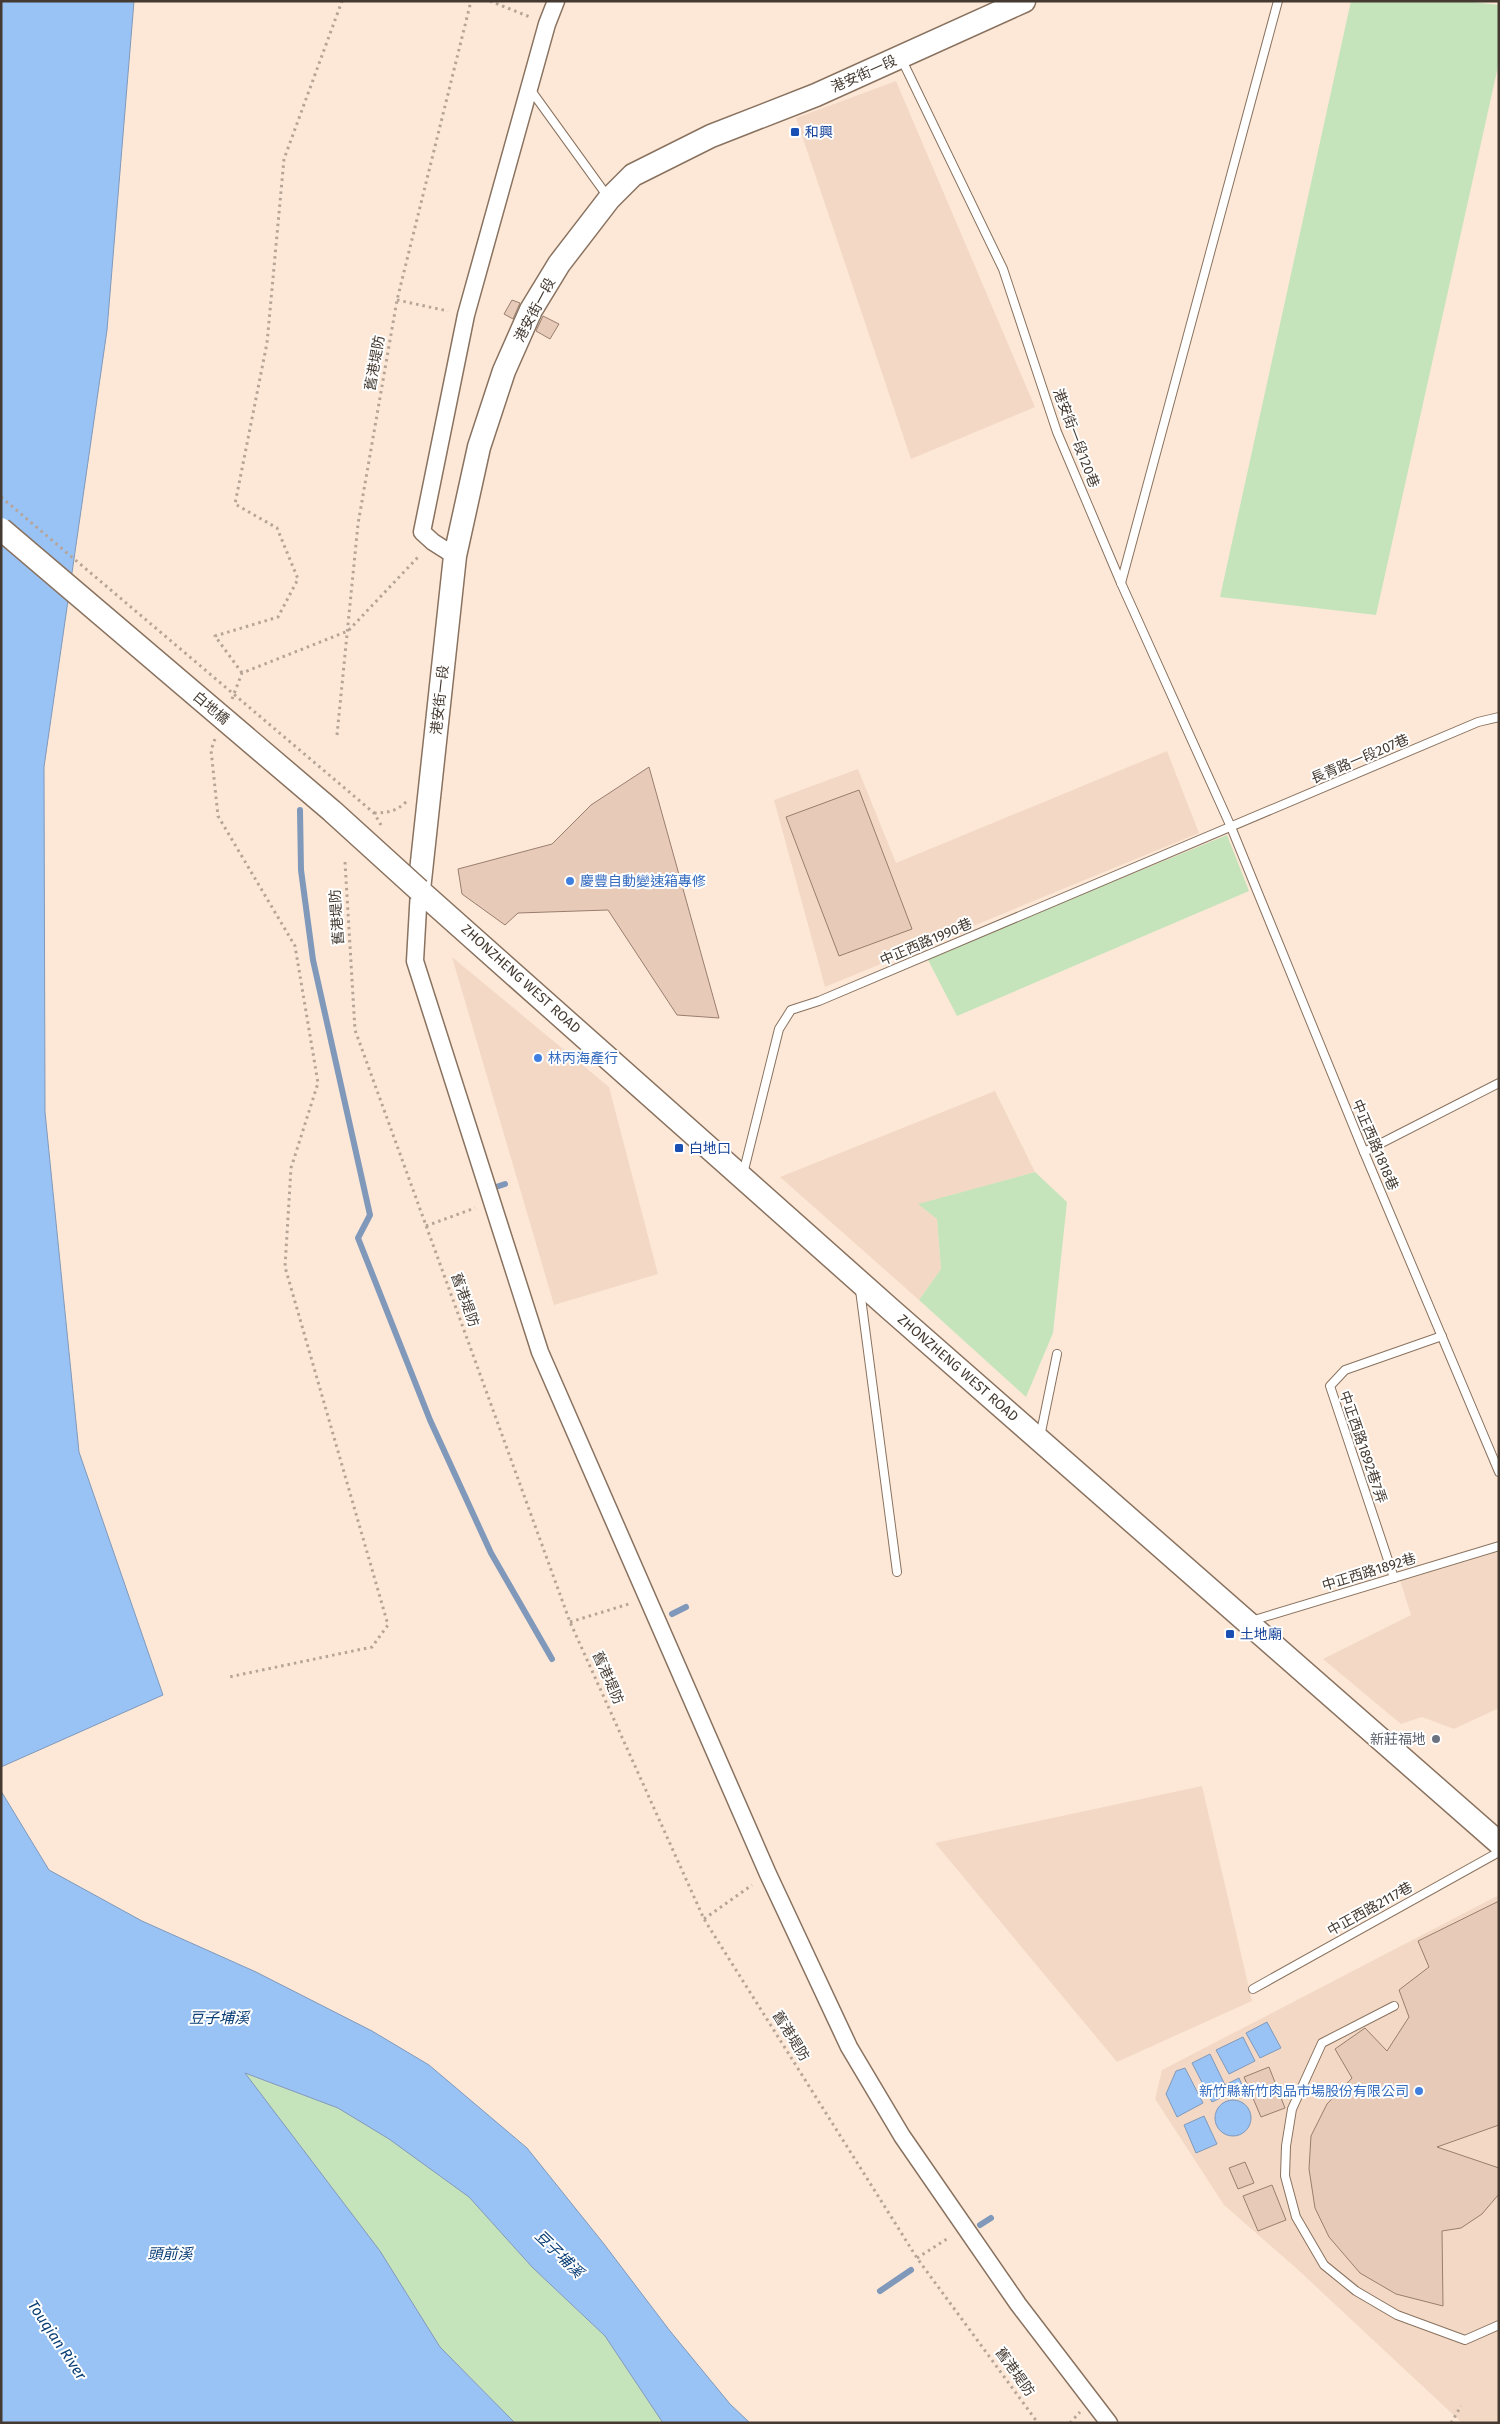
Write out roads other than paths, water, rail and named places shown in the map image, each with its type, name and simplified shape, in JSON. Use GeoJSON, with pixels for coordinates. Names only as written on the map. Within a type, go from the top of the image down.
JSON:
{"type":"FeatureCollection","features":[{"type":"Feature","properties":{"kind":"main road","name":"港安街一段"},"geometry":{"type":"LineString","coordinates":[[419,890],[455,556],[479,447],[504,371],[532,310],[564,258],[609,199],[633,175],[711,136],[900,58],[1024,1]]}},
{"type":"Feature","properties":{"kind":"main road","name":"白地橋"},"geometry":{"type":"LineString","coordinates":[[1,529],[332,811],[419,890]]}},
{"type":"Feature","properties":{"kind":"main road","name":"ZHONZHENG WEST ROAD"},"geometry":{"type":"LineString","coordinates":[[419,890],[858,1280],[1499,1844]]}},
{"type":"Feature","properties":{"kind":"street"},"geometry":{"type":"LineString","coordinates":[[455,556],[433,542],[422,532],[466,315],[547,24],[556,1]]}},
{"type":"Feature","properties":{"kind":"street"},"geometry":{"type":"LineString","coordinates":[[419,890],[415,961],[540,1352],[768,1874],[849,2047],[902,2136],[1018,2304],[1108,2423]]}},
{"type":"Feature","properties":{"kind":"lane"},"geometry":{"type":"LineString","coordinates":[[1121,583],[1278,1]]}},
{"type":"Feature","properties":{"kind":"lane","name":"港安街一段120巷"},"geometry":{"type":"LineString","coordinates":[[900,58],[1003,269],[1057,432],[1121,583],[1231,827]]}},
{"type":"Feature","properties":{"kind":"lane"},"geometry":{"type":"LineString","coordinates":[[530,89],[609,199]]}},
{"type":"Feature","properties":{"kind":"lane","name":"長青路一段207巷"},"geometry":{"type":"LineString","coordinates":[[1231,827],[1478,722],[1499,717]]}},
{"type":"Feature","properties":{"kind":"lane","name":"中正西路1818巷"},"geometry":{"type":"LineString","coordinates":[[1231,827],[1364,1152],[1499,1472]]}},
{"type":"Feature","properties":{"kind":"lane","name":"中正西路1990巷"},"geometry":{"type":"LineString","coordinates":[[743,1176],[779,1029],[790,1010],[819,1000],[1231,827]]}},
{"type":"Feature","properties":{"kind":"lane"},"geometry":{"type":"LineString","coordinates":[[1364,1152],[1499,1083]]}},
{"type":"Feature","properties":{"kind":"lane"},"geometry":{"type":"LineString","coordinates":[[858,1280],[897,1572]]}},
{"type":"Feature","properties":{"kind":"lane","name":"中正西路1892巷7弄"},"geometry":{"type":"LineString","coordinates":[[1394,1578],[1330,1386],[1345,1370],[1442,1336]]}},
{"type":"Feature","properties":{"kind":"lane"},"geometry":{"type":"LineString","coordinates":[[1039,1439],[1057,1354]]}},
{"type":"Feature","properties":{"kind":"lane","name":"中正西路1892巷"},"geometry":{"type":"LineString","coordinates":[[1247,1622],[1499,1546]]}},
{"type":"Feature","properties":{"kind":"lane","name":"中正西路2117巷"},"geometry":{"type":"LineString","coordinates":[[1253,1989],[1499,1852]]}},
{"type":"Feature","properties":{"kind":"lane"},"geometry":{"type":"LineString","coordinates":[[1394,2006],[1322,2043],[1305,2077],[1292,2109],[1286,2146],[1285,2176],[1296,2217],[1324,2265],[1356,2292],[1397,2316],[1464,2340],[1499,2325]]}},
{"type":"Feature","properties":{"kind":"water"},"geometry":{"type":"Polygon","coordinates":[[[1,1],[134,1],[107,330],[44,767],[45,1112],[79,1452],[163,1695],[1,1767],[1,1]]]}},
{"type":"Feature","properties":{"kind":"water","name":"頭前溪"},"geometry":{"type":"Polygon","coordinates":[[[1,1791],[49,1870],[142,1921],[256,1972],[372,2031],[429,2065],[527,2148],[604,2244],[670,2331],[730,2404],[750,2423],[663,2423],[605,2336],[532,2267],[469,2197],[389,2139],[338,2108],[245,2073],[380,2251],[440,2347],[515,2423],[1,2423],[1,1791]]]}},
{"type":"Feature","properties":{"kind":"water"},"geometry":{"type":"Polygon","coordinates":[[[1267,2022],[1281,2048],[1260,2058],[1246,2033],[1267,2022]]]}},
{"type":"Feature","properties":{"kind":"water"},"geometry":{"type":"Polygon","coordinates":[[[1243,2037],[1255,2061],[1229,2074],[1216,2050],[1243,2037]]]}},
{"type":"Feature","properties":{"kind":"water"},"geometry":{"type":"Polygon","coordinates":[[[1210,2054],[1225,2085],[1239,2078],[1243,2087],[1212,2102],[1192,2063],[1210,2054]]]}},
{"type":"Feature","properties":{"kind":"water"},"geometry":{"type":"Polygon","coordinates":[[[1185,2068],[1203,2103],[1177,2117],[1166,2094],[1176,2071],[1185,2068]]]}},
{"type":"Feature","properties":{"kind":"water"},"geometry":{"type":"Polygon","coordinates":[[[1233,2100],[1240,2101],[1246,2105],[1250,2111],[1250,2125],[1246,2131],[1240,2135],[1233,2136],[1226,2135],[1220,2131],[1216,2125],[1215,2118],[1216,2111],[1220,2105],[1226,2101],[1233,2100]]]}},
{"type":"Feature","properties":{"kind":"water"},"geometry":{"type":"Polygon","coordinates":[[[1204,2116],[1217,2144],[1196,2153],[1184,2125],[1204,2116]]]}},
{"type":"Feature","properties":{"kind":"waterway"},"geometry":{"type":"LineString","coordinates":[[300,810],[301,870],[313,960],[370,1215],[358,1238],[430,1420],[491,1553],[552,1659]]}},
{"type":"Feature","properties":{"kind":"waterway"},"geometry":{"type":"LineString","coordinates":[[496,1187],[505,1184]]}},
{"type":"Feature","properties":{"kind":"waterway"},"geometry":{"type":"LineString","coordinates":[[672,1614],[686,1607]]}},
{"type":"Feature","properties":{"kind":"waterway"},"geometry":{"type":"LineString","coordinates":[[980,2225],[991,2218]]}},
{"type":"Feature","properties":{"kind":"waterway"},"geometry":{"type":"LineString","coordinates":[[880,2291],[911,2270]]}},
{"type":"Feature","properties":{"kind":"place","name":"和興"},"geometry":{"type":"Point","coordinates":[795,132]}},
{"type":"Feature","properties":{"kind":"place","name":"慶豐自動變速箱專修"},"geometry":{"type":"Point","coordinates":[570,881]}},
{"type":"Feature","properties":{"kind":"place","name":"林丙海產行"},"geometry":{"type":"Point","coordinates":[538,1058]}},
{"type":"Feature","properties":{"kind":"place","name":"白地口"},"geometry":{"type":"Point","coordinates":[679,1148]}},
{"type":"Feature","properties":{"kind":"place","name":"土地廟"},"geometry":{"type":"Point","coordinates":[1230,1634]}},
{"type":"Feature","properties":{"kind":"place","name":"新莊福地"},"geometry":{"type":"Point","coordinates":[1436,1739]}},
{"type":"Feature","properties":{"kind":"place","name":"新竹縣新竹肉品市場股份有限公司"},"geometry":{"type":"Point","coordinates":[1419,2091]}},
{"type":"Feature","properties":{"kind":"water label","name":"豆子埔溪"},"geometry":{"type":"Point","coordinates":[219,2018]}},
{"type":"Feature","properties":{"kind":"water label","name":"豆子埔溪"},"geometry":{"type":"Point","coordinates":[559,2254]}},
{"type":"Feature","properties":{"kind":"water label","name":"Touqian River"},"geometry":{"type":"Point","coordinates":[57,2340]}}]}
